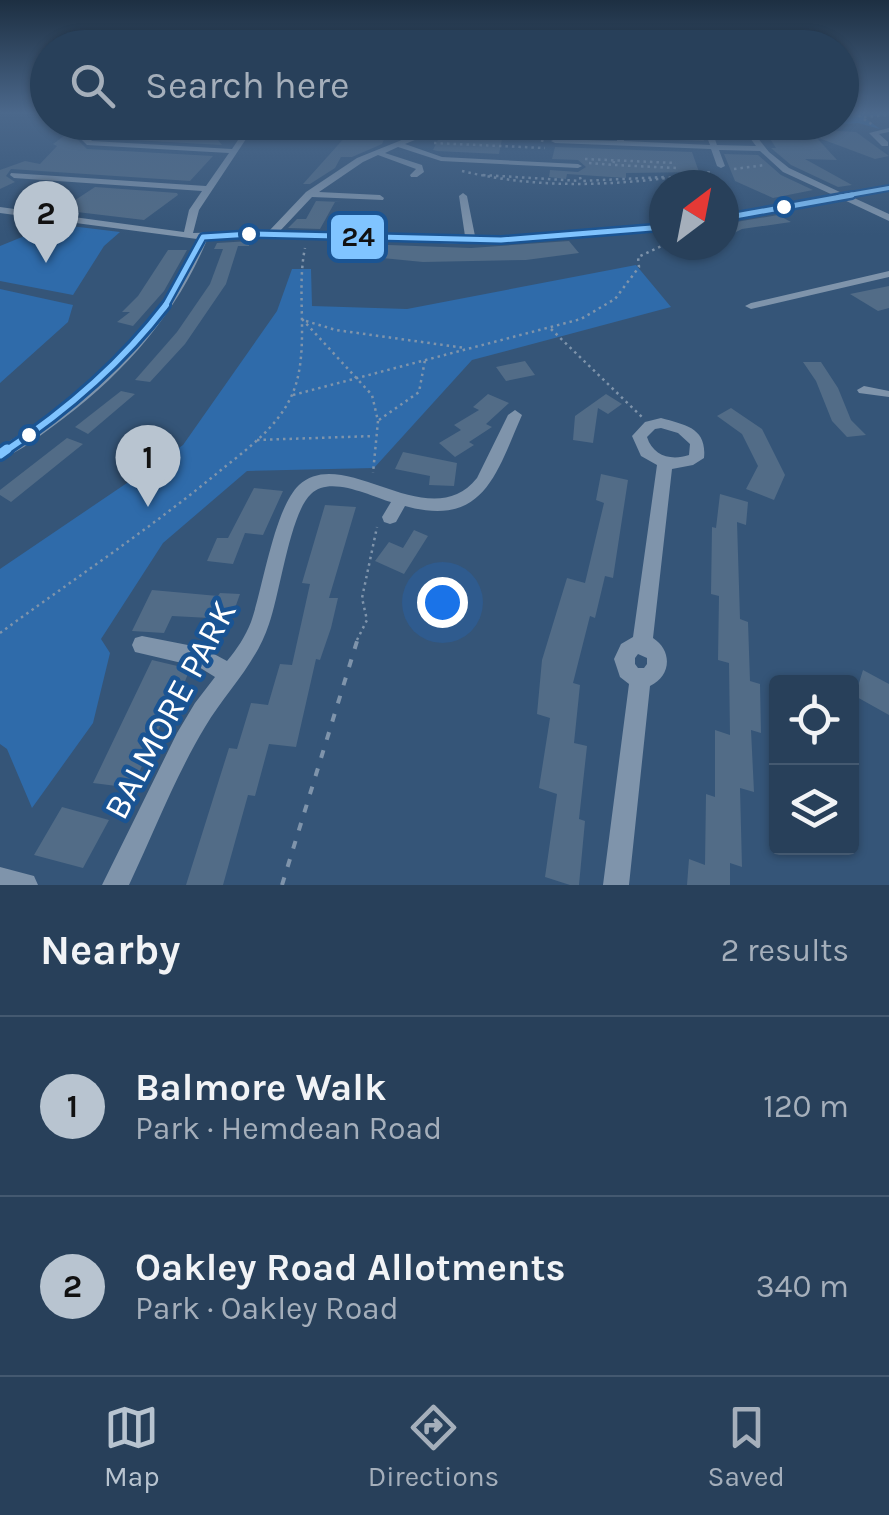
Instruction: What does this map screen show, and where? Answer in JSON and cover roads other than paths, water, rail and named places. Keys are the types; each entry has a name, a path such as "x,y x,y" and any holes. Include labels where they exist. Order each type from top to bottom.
{"street":[{"path":"0,454 75,402 124,356 174,297 192,269 194,210 232,153"},
{"path":"271,235 283,216 310,194 349,166 376,153"},
{"path":"378,153 419,167 421,170 414,175"},
{"path":"424,153 476,167 580,162"},
{"path":"717,153 721,166"},
{"path":"767,153 786,170 889,218"},
{"path":"21,174 208,189"},
{"path":"739,215 889,188"},
{"path":"310,194 380,198"},
{"path":"463,196 471,240"},
{"path":"0,210 196,236 471,240 649,229"},
{"path":"751,306 889,274"},
{"path":"864,390 888,394"},
{"name":"BALMORE PARK","path":"115,885 196,721 253,640 293,513 304,490 314,484 329,483 370,488 436,507 456,505 480,488 515,415"},
{"path":"672,424 698,442 696,458 665,462 654,458 640,444 643,430 650,425 672,424"},
{"path":"616,885 640,677 652,676 658,668 653,652 642,646 665,462"},
{"path":"384,518 401,499"},
{"path":"142,645 203,658 228,673"},
{"path":"0,880 25,885"}],"place":[{"name":"Oakley Road Allotments","path":"46,263"},
{"name":"Balmore Walk","path":"148,507"}]}
